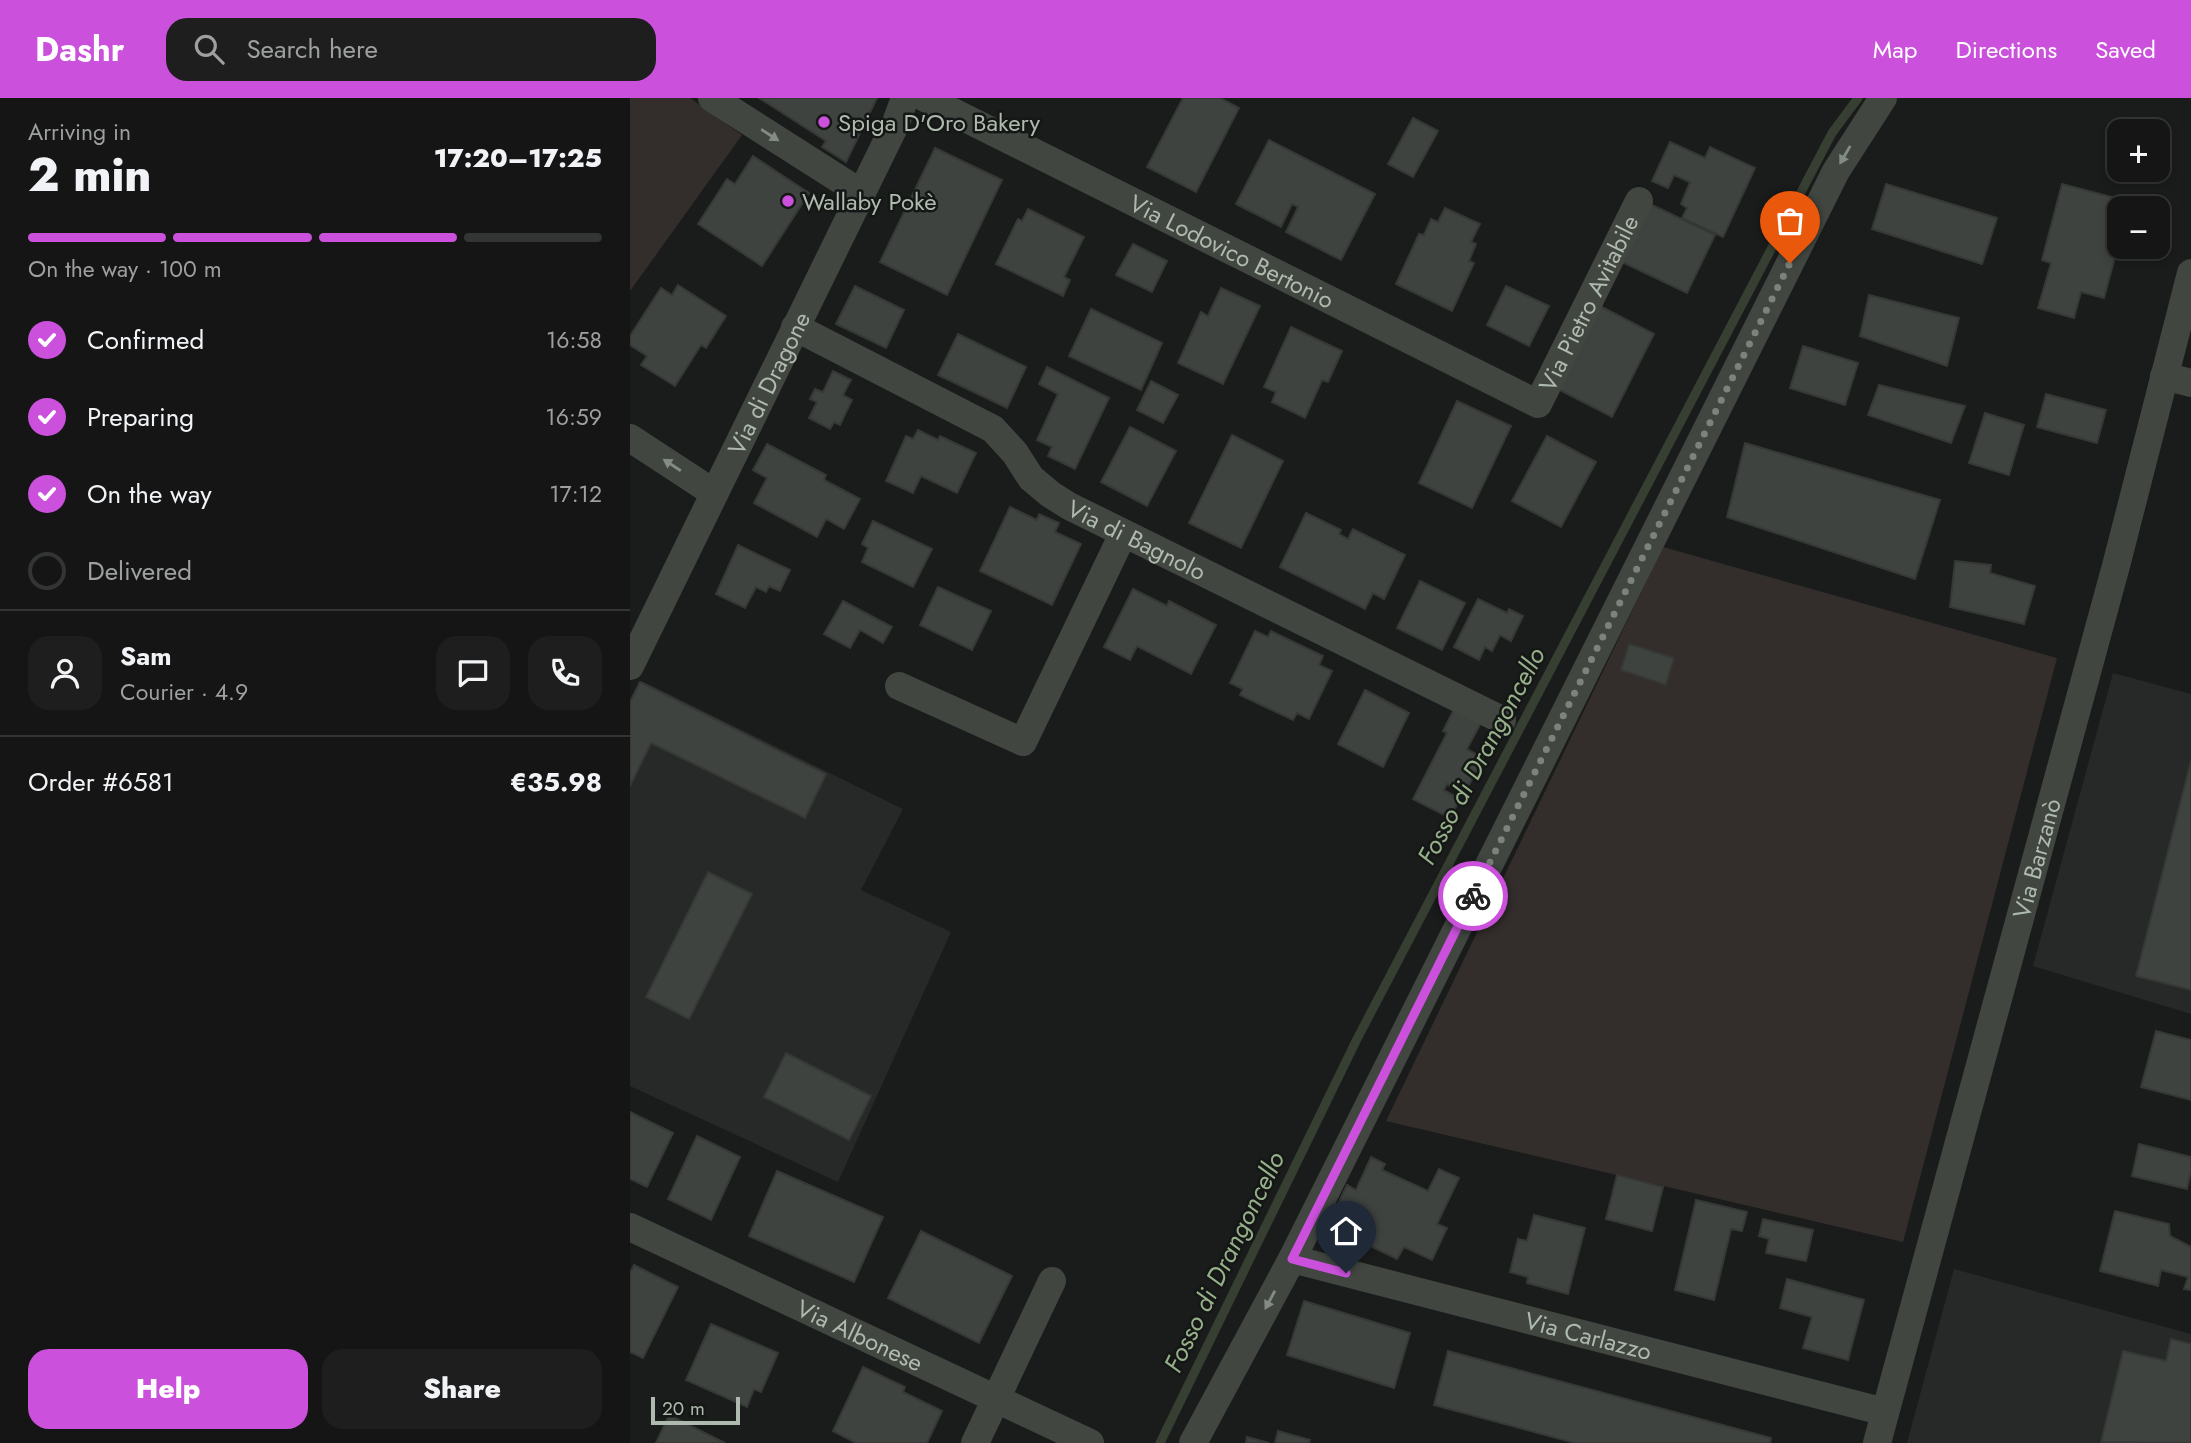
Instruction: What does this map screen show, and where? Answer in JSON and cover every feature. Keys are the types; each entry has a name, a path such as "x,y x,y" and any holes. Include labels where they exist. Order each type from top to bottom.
{"street":[{"path":"712,98 861,193"},
{"name":"Via di Dragone","path":"630,666 895,125 905,98"},
{"name":"Via Lodovico Bertonio","path":"925,98 1538,404"},
{"path":"1193,1443 1292,1259 1836,171 1883,98"},
{"name":"Via Pietro Avitabile","path":"1538,404 1640,201"},
{"name":"Via Barzanò","path":"1877,1443 2116,562 2178,380 2191,273"},
{"name":"Via di Bagnolo","path":"795,327 993,429 1015,453 1031,478 1050,494 1123,534 1502,720"},
{"path":"630,438 714,492"},
{"path":"899,686 1023,742 1123,534"},
{"name":"Via Albonese","path":"630,1227 1090,1443"},
{"name":"Via Carlazzo","path":"1292,1259 1885,1412"},
{"path":"975,1443 1052,1281"}],"shaded area":[{"path":"630,98 690,98 742,135 630,291"},
{"path":"1663,547 2057,658 1903,1242 1386,1121"},
{"path":"2113,673 2191,694 2191,1014 2033,966"},
{"path":"646,683 903,809 861,890 951,932 838,1182 630,1086 630,717"},
{"path":"1954,1269 2191,1334 2191,1443 1907,1443"}],"building":[{"path":"759,98 877,98 846,162 822,147 826,141"},
{"path":"1183,98 1220,98 1239,108 1196,192 1147,167"},
{"path":"1413,118 1438,131 1413,177 1388,164"},
{"path":"1269,140 1375,194 1341,260 1286,232 1298,207 1292,204 1281,227 1236,204"},
{"path":"1670,142 1705,158 1710,147 1755,168 1723,237 1682,218 1687,208 1681,204 1690,182 1674,175 1668,188 1652,181"},
{"path":"935,148 1002,180 947,295 880,262"},
{"path":"753,156 809,193 762,266 698,224 727,179 735,184"},
{"path":"1886,184 1997,218 1982,264 1872,229"},
{"path":"2062,184 2108,196 2107,259 2114,259 2104,298 2081,292 2074,318 2038,308 2051,263 2042,260"},
{"path":"1650,204 1715,235 1687,293 1622,262"},
{"path":"1445,208 1480,224 1471,242 1476,244 1469,261 1474,263 1452,311 1396,284 1419,234 1424,235 1431,219 1438,222"},
{"path":"1028,209 1084,237 1064,277 1070,280 1063,296 996,264 1018,219 1022,221"},
{"path":"1133,244 1167,261 1152,292 1116,275"},
{"path":"678,285 726,316 706,348 701,345 675,386 641,365 647,356 630,345 630,336 661,288 672,295"},
{"path":"855,286 904,310 886,348 836,324"},
{"path":"1506,286 1549,306 1529,346 1487,325"},
{"path":"1221,288 1260,306 1223,384 1178,363 1201,312 1208,316"},
{"path":"1869,295 1959,318 1947,366 1860,336"},
{"path":"1598,305 1654,334 1612,417 1556,388"},
{"path":"1091,309 1162,343 1141,390 1069,356"},
{"path":"1291,327 1342,351 1328,382 1322,380 1305,418 1272,402 1276,392 1264,387"},
{"path":"958,334 1026,367 1007,408 938,375"},
{"path":"1803,346 1858,363 1845,405 1790,388"},
{"path":"1047,367 1109,398 1075,469 1048,456 1052,447 1037,440 1058,394 1039,384"},
{"path":"833,371 851,380 843,395 852,400 840,425 834,422 830,429 809,418 817,402 810,399 815,389 823,392"},
{"path":"1151,381 1178,395 1163,423 1137,410"},
{"path":"1879,385 1965,406 1951,443 1868,415"},
{"path":"2046,394 2106,410 2097,443 2037,427"},
{"path":"1457,401 1511,426 1472,508 1419,483"},
{"path":"1985,413 2024,425 2009,475 1969,463"},
{"path":"1130,427 1176,451 1147,506 1101,482"},
{"path":"918,430 938,440 940,436 976,453 957,493 921,476 913,493 886,481 906,436 913,439"},
{"path":"1232,435 1283,461 1241,548 1189,523"},
{"path":"1547,436 1596,462 1561,527 1512,501"},
{"path":"1745,443 1940,500 1915,579 1727,517"},
{"path":"767,444 826,475 824,480 860,499 844,529 826,519 817,537 754,503 767,478 753,470"},
{"path":"1010,507 1037,520 1039,514 1059,523 1055,532 1081,544 1052,605 980,571"},
{"path":"1306,513 1341,530 1339,534 1348,539 1353,529 1405,555 1384,599 1373,593 1365,609 1280,567"},
{"path":"873,521 932,549 913,587 862,562 868,548 862,544"},
{"path":"738,545 790,570 780,591 769,586 766,592 756,587 745,608 716,594"},
{"path":"1955,561 1991,565 1990,573 2035,586 2024,624 1950,607"},
{"path":"1420,581 1465,603 1442,650 1397,628"},
{"path":"938,587 991,611 972,650 920,625"},
{"path":"1133,589 1167,606 1169,601 1216,625 1191,674 1137,646 1130,660 1104,647"},
{"path":"1478,599 1507,613 1509,609 1523,616 1511,641 1500,635 1492,651 1485,647 1479,660 1454,647"},
{"path":"843,601 892,627 883,643 860,630 850,648 824,634"},
{"path":"1255,631 1268,637 1271,631 1323,656 1319,665 1332,671 1309,719 1297,713 1293,720 1240,695 1243,689 1230,683"},
{"path":"1629,644 1674,658 1666,685 1621,670"},
{"path":"640,682 826,774 805,818 651,743 630,786 630,702"},
{"path":"1365,690 1409,713 1383,767 1338,744"},
{"path":"1455,707 1482,721 1467,749 1483,758 1465,793 1447,784 1444,790 1460,799 1450,818 1413,799 1447,733 1443,731"},
{"path":"2191,761 2191,990 2136,976"},
{"path":"708,872 752,894 689,1019 646,997"},
{"path":"2156,1031 2191,1040 2191,1100 2141,1087"},
{"path":"786,1053 871,1096 849,1140 764,1097"},
{"path":"630,1112 673,1133 647,1187 630,1179"},
{"path":"697,1136 740,1157 711,1220 668,1199"},
{"path":"2139,1144 2191,1157 2187,1189 2132,1176"},
{"path":"1371,1157 1385,1164 1382,1170 1428,1191 1439,1169 1459,1178 1437,1224 1447,1228 1432,1260 1404,1247 1397,1259 1360,1241 1363,1234 1349,1227 1351,1223 1339,1218 1342,1211 1336,1208 1347,1185 1356,1190"},
{"path":"777,1171 883,1217 854,1282 749,1236"},
{"path":"1617,1175 1663,1187 1652,1231 1606,1219"},
{"path":"1696,1200 1747,1212 1742,1231 1731,1229 1714,1300 1675,1290"},
{"path":"2115,1211 2169,1224 2170,1236 2191,1247 2191,1290 2184,1289 2188,1277 2161,1270 2158,1286 2100,1271"},
{"path":"1534,1215 1585,1228 1568,1294 1527,1283 1528,1277 1510,1272 1518,1239 1527,1241"},
{"path":"1763,1219 1813,1230 1806,1261 1766,1253 1769,1239 1759,1236"},
{"path":"921,1231 1012,1276 979,1343 888,1298"},
{"path":"634,1265 678,1287 643,1358 630,1352 630,1273"},
{"path":"1787,1279 1864,1300 1848,1360 1803,1348 1812,1317 1780,1308"},
{"path":"1304,1301 1410,1333 1394,1388 1287,1355"},
{"path":"711,1324 778,1353 761,1392 754,1389 747,1407 686,1380"},
{"path":"2171,1339 2191,1344 2191,1443 2101,1442 2123,1351 2166,1361"},
{"path":"1448,1351 1771,1438 1770,1443 1575,1443 1434,1405"},
{"path":"863,1367 905,1387 903,1392 942,1411 927,1443 856,1443 833,1431"},
{"path":"669,1415 725,1443 656,1443"},
{"path":"1278,1431 1310,1440 1309,1443 1275,1443"},
{"path":"1247,1437 1269,1443 1246,1443"}],"waterway":[{"name":"Fosso di Drangoncello","path":"1160,1443 1357,1039 1832,133 1858,98"}],"way so far":[{"path":"1473,896 1790,263"}],"place":[{"name":"Spiga D'Oro Bakery","path":"824,122"},
{"name":"Wallaby Pokè","path":"788,201"}],"route":[{"path":"1346,1273 1292,1259 1473,896"}]}
